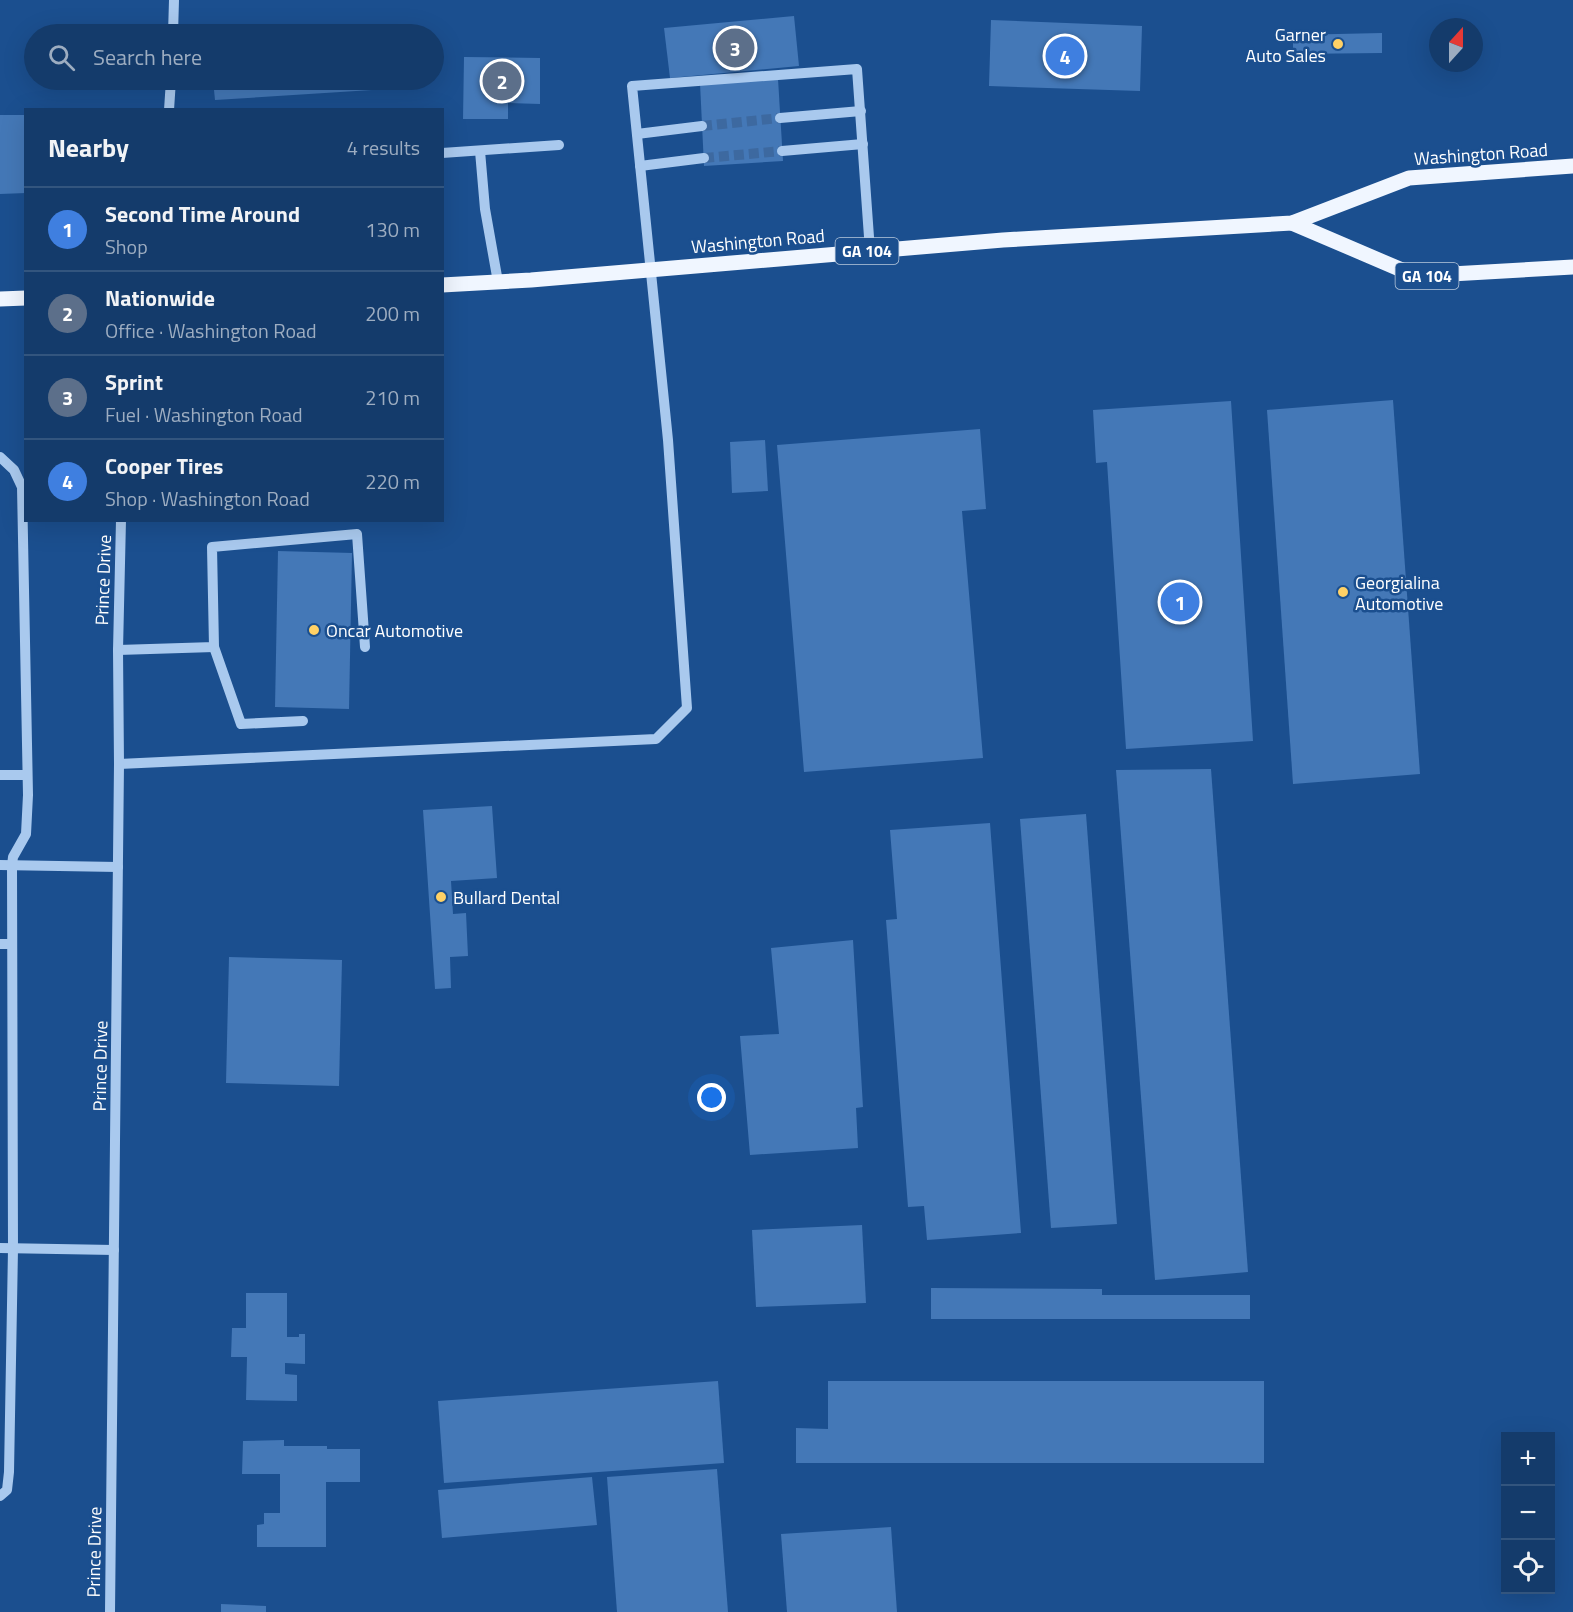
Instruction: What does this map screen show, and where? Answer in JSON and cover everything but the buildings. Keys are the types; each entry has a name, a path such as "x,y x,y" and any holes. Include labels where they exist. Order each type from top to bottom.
{"main road":[{"name":"Washington Road","path":"444,285 1003,240 1292,223 1409,178 1573,166"},
{"name":"Washington Road","path":"1292,223 1416,276 1573,267"},
{"path":"0,299 24,298"}],"street":[{"path":"173,24 174,0"},
{"path":"120,764 656,740 687,708 668,440 632,86 857,69 870,251"},
{"path":"170,108 171,90"},
{"path":"780,118 861,111"},
{"path":"637,134 702,126"},
{"path":"782,151 863,144"},
{"path":"444,153 559,145"},
{"path":"480,150 485,209 498,282"},
{"path":"640,166 704,158"},
{"path":"0,457 14,470 22,487 27,775 26,834 13,857 12,865 13,1249 9,1472 7,1490 0,1496"},
{"name":"Prince Drive","path":"110,1612 120,764 118,650 122,522"},
{"path":"303,721 241,724 214,647 212,547 357,534 365,647"},
{"path":"118,650 214,647"},
{"path":"0,775 27,775"},
{"path":"0,865 118,867"},
{"path":"0,944 12,944"},
{"path":"0,1248 114,1251"}],"tunnel":[{"path":"702,126 780,118"},
{"path":"704,158 782,151"}],"place":[{"name":"Garner Auto Sales","path":"1338,44"},
{"name":"Sprint","path":"735,48"},
{"name":"Cooper Tires","path":"1065,56"},
{"name":"Nationwide","path":"502,81"},
{"name":"Georgialina Automotive","path":"1343,592"},
{"name":"Second Time Around","path":"1180,602"},
{"name":"Oncar Automotive","path":"314,630"},
{"name":"Bullard Dental","path":"441,897"}]}
